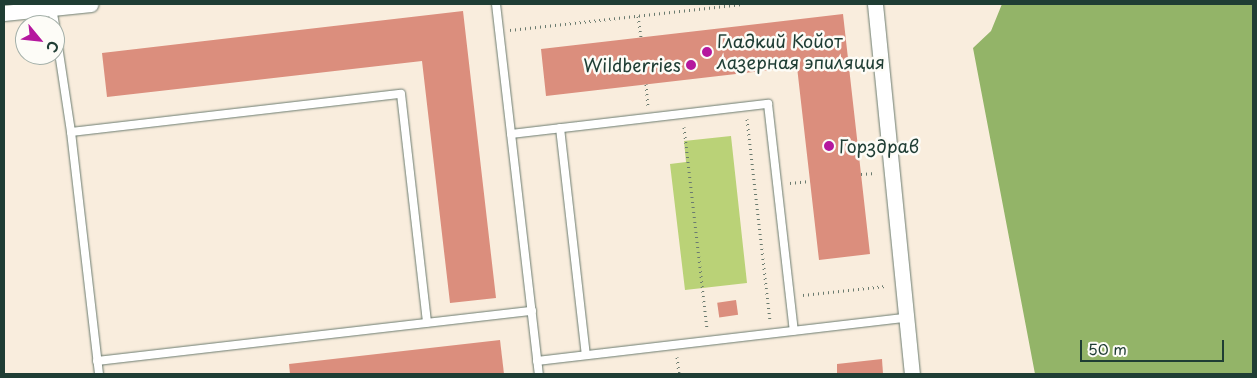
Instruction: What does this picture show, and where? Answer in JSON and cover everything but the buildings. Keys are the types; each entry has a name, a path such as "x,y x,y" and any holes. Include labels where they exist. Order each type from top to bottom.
{"street":[{"path":"4,14 91,4"},
{"path":"875,4 912,374"}],"lane":[{"path":"496,4 539,374"},
{"path":"52,8 53,15"},
{"path":"61,65 71,132 99,374"},
{"path":"71,132 401,94 427,323"},
{"path":"511,134 768,104 794,331"},
{"path":"560,128 586,355"},
{"path":"97,361 532,311"},
{"path":"537,361 905,318"}],"path":[{"path":"500,32 740,4"},
{"path":"638,16 641,38"},
{"path":"646,84 650,117"},
{"path":"746,106 772,334"},
{"path":"682,114 709,341"},
{"path":"777,184 810,180"},
{"path":"790,297 902,284"}],"green space":[{"path":"1002,4 1253,4 1253,374 1035,374 973,48 991,31"},
{"path":"731,136 747,283 685,290 670,164 686,162 684,141"}],"place":[{"name":"Гладкий Койот лазерная эпиляция","path":"707,52"},
{"name":"Wildberries","path":"691,65"},
{"name":"Горздрав","path":"829,146"}]}
